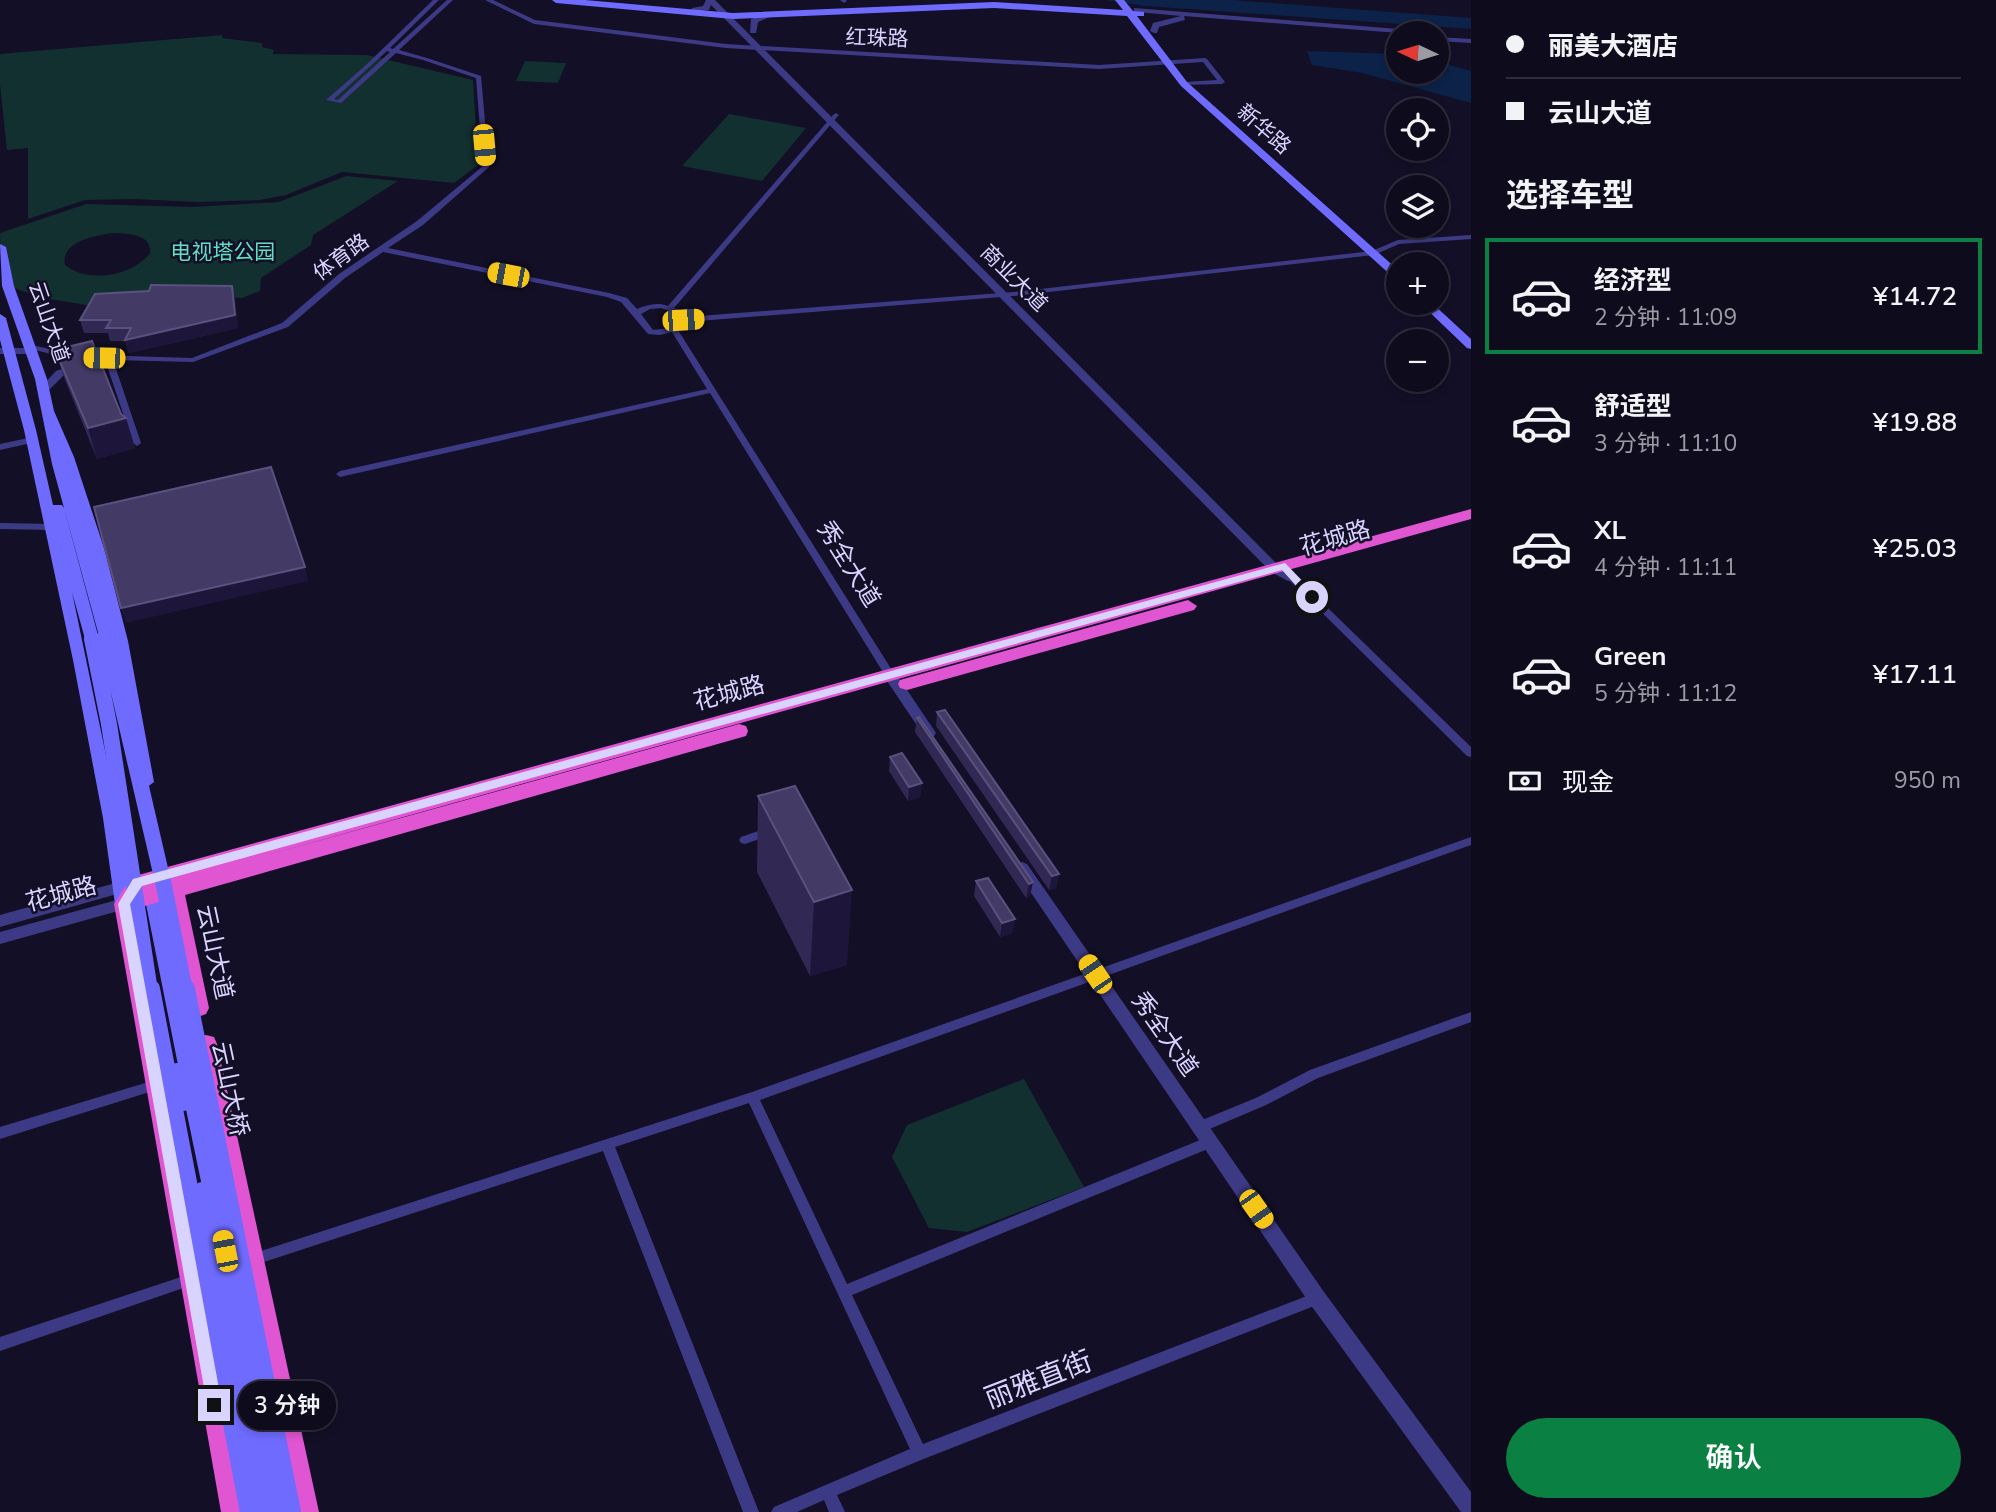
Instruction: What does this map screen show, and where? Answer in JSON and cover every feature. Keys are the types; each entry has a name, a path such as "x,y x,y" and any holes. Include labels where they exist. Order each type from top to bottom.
{"highway":[{"name":"花城路","path":"145,889 1284,571 1471,514"},
{"name":"花城路","path":"1284,571 1471,527"},
{"name":"云山大道","path":"145,889 138,986 235,1512"},
{"name":"云山大道","path":"145,889 253,1260 305,1512"}],"main road":[{"path":"556,0 771,15 932,3"},
{"path":"599,0 728,11 932,3 1129,7"},
{"name":"新华路","path":"1129,7 1154,31 1170,62"},
{"name":"新华路","path":"1129,7 1189,84 1386,262"},
{"name":"云山大道","path":"0,247 8,286 30,346 49,413 99,638"},
{"name":"新华路","path":"1376,251 1386,258"},
{"path":"1449,313 1471,334"},
{"path":"1439,315 1471,345"},
{"name":"云山大道","path":"0,318 4,347 99,638"},
{"name":"云山大道","path":"49,413 80,487 114,612 139,736 145,889"},
{"name":"云山大道","path":"32,435 111,818 145,889"},
{"path":"99,638 109,724 155,1021 250,1512"},
{"name":"云山大桥","path":"99,638 164,886 291,1512"},
{"path":"145,889 182,1071 280,1512"},
{"path":"138,986 159,1012 182,1071 263,1512"}],"street":[{"path":"436,0 386,50 329,100 339,103 450,0"},
{"name":"红珠路","path":"488,0 534,22 765,49 1099,67 1205,60 1222,82 1189,84"},
{"path":"695,10 708,6 711,0"},
{"name":"商业大道","path":"711,0 753,31 765,49"},
{"path":"1129,7 1185,18 1386,34"},
{"path":"1129,7 1386,30"},
{"name":"商业大道","path":"728,11 1284,571 1471,753"},
{"path":"753,31 752,23 771,15"},
{"path":"1154,31 1156,25 1185,18"},
{"path":"1449,37 1471,39"},
{"name":"体育路","path":"30,346 56,354 193,360 285,325 342,276 420,223 486,167 479,77 386,50"},
{"path":"670,308 834,118"},
{"path":"381,249 608,295 624,300 651,332 674,329 683,320 1009,295 1376,251 1398,242 1471,237"},
{"path":"636,313 648,307 670,308 680,313 683,320"},
{"name":"秀全大道","path":"674,329 893,681 936,744"},
{"path":"4,347 30,346"},
{"path":"43,390 60,373 106,358 137,443"},
{"path":"340,474 712,390"},
{"path":"0,447 32,435"},
{"path":"0,526 51,527"},
{"path":"745,840 778,829"},
{"path":"0,1344 752,1097 1471,841"},
{"name":"秀全大道","path":"1016,859 1317,1298 1471,1509"},
{"name":"花城路","path":"0,921 145,889"},
{"name":"花城路","path":"0,937 145,889"},
{"path":"1200,1127 1262,1101 1314,1074 1471,1017"},
{"path":"0,1133 155,1085"},
{"path":"752,1097 919,1454"},
{"path":"843,1292 1210,1142"},
{"path":"608,1146 751,1512"},
{"name":"丽雅直街","path":"779,1512 919,1454 1317,1298"},
{"path":"828,1491 837,1512"}],"green space":[{"path":"222,35 222,38 262,43 262,47 274,50 273,54 367,55 473,80 478,165 454,183 342,172 286,195 260,200 85,200 28,219 28,148 7,150 0,84 0,54"},
{"path":"525,61 566,63 558,83 516,81"},
{"path":"729,114 806,128 762,181 682,166"},
{"name":"电视塔公园","path":"346,176 398,181 313,235 311,245 261,278 260,291 242,298 144,293 92,306 44,298 8,286 1,260 0,233 86,204 193,207 279,202","holes":["114,233 138,236 147,242 150,253 133,267 110,275 86,274 65,265 68,250 74,245 98,235"]},
{"path":"1024,1079 1084,1187 967,1232 929,1228 892,1157 907,1125"}],"water":[{"path":"1105,0 1232,0 1471,18 1471,29 1449,27 1449,21 1386,23 1145,6"},
{"path":"1307,51 1386,54 1386,80 1362,73 1312,65"},
{"path":"1449,65 1471,71 1471,103 1402,84 1449,84"}],"building":[{"path":"151,285 232,286 235,315 125,340 131,328 106,328 111,320 80,320 95,294 149,291"},
{"path":"92,341 121,414 126,418 88,428 55,350"},
{"path":"271,467 305,567 121,608 94,507"},
{"path":"945,710 1059,874 1052,876 937,712"},
{"path":"919,717 1033,882 1029,884 917,718"},
{"path":"902,753 922,783 909,787 890,757"},
{"path":"795,786 852,890 814,902 758,796"},
{"path":"988,878 1015,919 1002,923 976,881"}],"route":[{"path":"214,1405 124,904 138,883 1285,566 1292,578 1312,597"}]}
